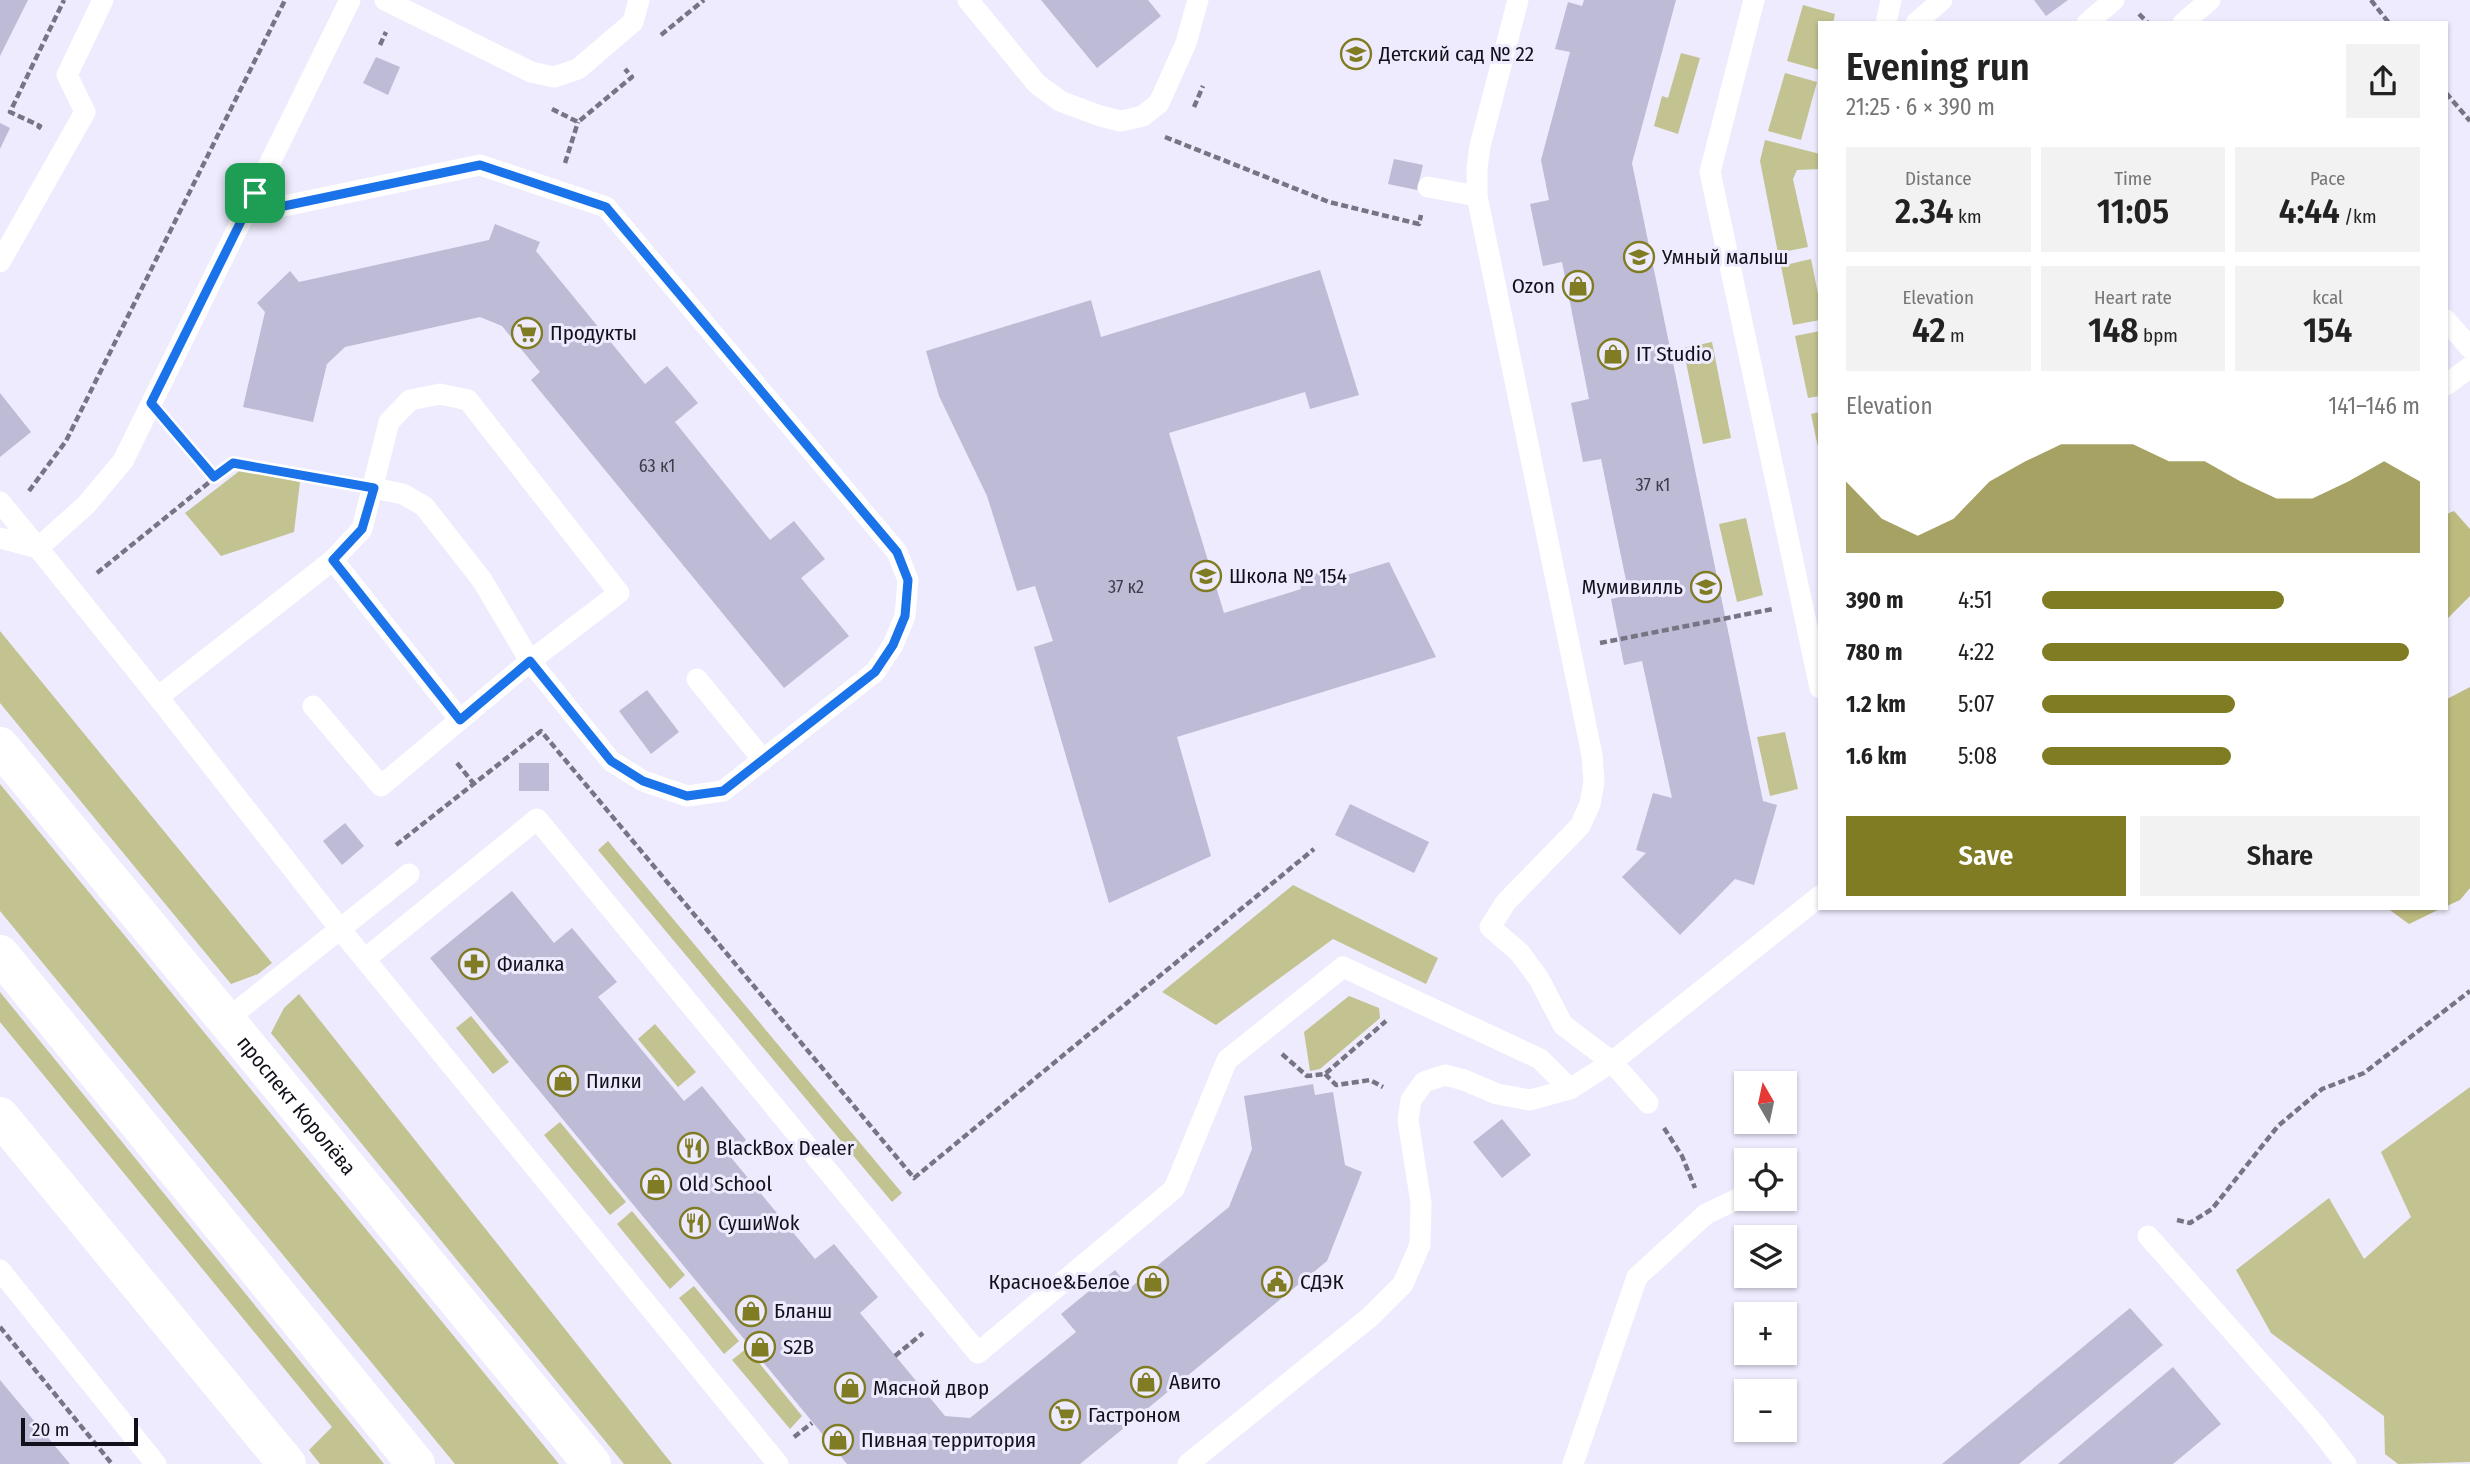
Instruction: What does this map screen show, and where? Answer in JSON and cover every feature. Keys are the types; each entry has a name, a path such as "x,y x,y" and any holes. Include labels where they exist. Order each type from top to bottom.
{"street":[{"name":"проспект Королёва","path":"0,746 592,1464"},
{"path":"0,954 415,1464"},
{"path":"0,1116 287,1464"}],"lane":[{"path":"0,262 85,112 68,75 103,0"},
{"path":"38,548 86,505 123,461 349,0"},
{"path":"386,0 531,72 554,77 578,69 634,22 639,0"},
{"path":"968,0 1037,84 1060,100 1100,116 1121,121 1143,116 1159,103 1186,43 1198,0"},
{"path":"1518,0 1480,146 1476,196 1592,755 1594,782 1590,804 1580,826 1506,902 1490,927 1520,953 1563,1025 1612,1062 1648,1104"},
{"path":"1754,0 1710,172 1802,604 1816,645 1818,666"},
{"path":"1886,21 1891,0"},
{"path":"1918,21 1942,0"},
{"path":"2089,21 2114,0"},
{"path":"255,193 284,206 480,165 606,207 897,552 908,580 905,616 893,645 875,672 723,791 687,796 643,781 611,761 530,661 482,580 424,506 402,494 374,488"},
{"path":"1428,187 1476,196"},
{"path":"2448,322 2467,339"},
{"path":"2448,384 2470,367"},
{"path":"158,697 333,560 362,529 389,422 410,400 440,394 468,400 619,593 530,661 381,786 313,706"},
{"path":"6,508 340,929 778,1464"},
{"path":"0,538 38,548"},
{"path":"333,560 460,720"},
{"path":"697,678 763,760"},
{"path":"365,959 537,819 978,1353 1174,1189 1227,1060 1343,967 1540,1059 1570,1089"},
{"path":"226,1020 409,874"},
{"path":"1188,1464 1370,1317 1403,1284 1420,1245 1421,1203 1408,1120 1411,1100 1424,1083 1445,1075 1497,1094 1530,1100 1570,1089 1612,1062 1818,898"},
{"path":"1573,1464 1637,1277 1706,1214 1734,1201"},
{"path":"2148,1236 2314,1423 2346,1464"},
{"path":"0,1270 156,1464"}],"path":[{"path":"34,138 40,126 10,112 64,0"},
{"path":"6,508 66,441 285,0"},
{"path":"2371,0 2387,21"},
{"path":"2448,95 2470,121"},
{"path":"556,190 578,122"},
{"path":"1155,138 1172,139 1329,202 1419,224 1428,187"},
{"path":"151,403 214,477"},
{"path":"73,592 233,463 374,488"},
{"path":"1569,649 1802,604"},
{"path":"446,806 541,731 914,1178 1314,849"},
{"path":"2148,1236 2158,1216 2190,1223 2212,1209 2278,1126 2322,1089 2364,1073 2470,991"},
{"path":"1259,1034 1307,1076 1325,1074 1394,1014"},
{"path":"1325,1074 1336,1085 1370,1080"},
{"path":"1648,1104 1682,1156 1706,1214"},
{"path":"0,1327 112,1464"}],"shaded area":[{"path":"1803,5 1835,14 1833,21 1818,21 1818,70 1787,61"},
{"path":"1681,53 1700,58 1678,134 1654,126 1662,96 1668,98"},
{"path":"1785,73 1817,82 1801,140 1768,131"},
{"path":"1765,140 1818,153 1818,169 1797,170 1793,179 1808,247 1778,253 1760,161"},
{"path":"1811,259 1818,294 1818,320 1793,325 1781,266"},
{"path":"1818,331 1818,396 1808,398 1795,336"},
{"path":"1712,342 1731,438 1703,444 1683,348"},
{"path":"1818,412 1818,447 1811,414"},
{"path":"242,469 300,482 294,532 221,556 185,513"},
{"path":"2454,511 2470,529 2470,596 2448,618 2448,514"},
{"path":"1746,518 1763,595 1737,602 1719,524"},
{"path":"0,631 272,963 258,974 231,984 0,703"},
{"path":"2470,687 2470,888 2460,900 2448,906 2448,698"},
{"path":"1785,732 1798,789 1770,796 1757,737"},
{"path":"0,784 559,1464 455,1464 0,911"},
{"path":"608,841 902,1193 892,1202 598,850"},
{"path":"1293,885 1438,958 1426,984 1333,939 1216,1025 1162,992"},
{"path":"2390,910 2438,910 2409,924"},
{"path":"0,992 384,1464 320,1464 309,1450 332,1427 0,1022"},
{"path":"299,994 672,1464 624,1464 271,1033 284,1008"},
{"path":"1349,996 1379,1008 1380,1018 1320,1069 1310,1071 1304,1032"},
{"path":"471,1016 509,1062 493,1074 456,1028"},
{"path":"655,1024 696,1072 678,1087 638,1039"},
{"path":"2470,1087 2470,1462 2398,1464 2385,1454 2384,1416 2271,1333 2236,1270 2329,1198 2364,1259 2411,1217 2381,1152"},
{"path":"560,1122 626,1202 610,1215 544,1135"},
{"path":"632,1211 685,1275 670,1289 617,1224"},
{"path":"694,1286 739,1341 724,1354 679,1298"},
{"path":"747,1348 802,1416 790,1429 732,1360"}],"building":[{"path":"0,0 28,0 0,56"},
{"path":"1041,0 1148,0 1161,16 1097,68"},
{"path":"1584,0 1676,0 1632,163 1763,801 1777,805 1754,885 1735,879 1680,935 1622,877 1646,853 1636,850 1653,793 1672,798 1642,661 1624,665 1611,599 1629,595 1601,459 1583,462 1571,403 1589,399 1562,262 1543,266 1530,204 1549,200 1541,160 1570,52 1555,49 1568,2 1582,6"},
{"path":"2034,0 2068,0 2046,16"},
{"path":"376,57 400,67 388,95 363,83"},
{"path":"0,123 10,128 0,149"},
{"path":"1394,159 1423,165 1417,190 1388,184"},
{"path":"495,224 540,242 536,251 645,384 667,366 698,403 675,422 770,540 794,521 825,559 801,578 849,636 784,688 531,380 540,372 502,326 480,317 345,347 327,364 313,422 243,407 265,312 257,303 290,271 299,282 489,240"},
{"path":"1320,270 1359,395 1310,409 1305,392 1169,433 1224,613 1301,589 1298,579 1323,571 1327,581 1389,562 1436,657 1177,737 1211,856 1109,903 1034,647 1053,641 1035,586 1017,591 987,496 939,396 926,351 1091,300 1101,337"},
{"path":"0,393 31,432 0,457"},
{"path":"647,690 679,732 651,754 619,711"},
{"path":"519,763 549,763 549,791 519,791"},
{"path":"1350,804 1429,842 1414,873 1335,835"},
{"path":"345,823 364,846 342,865 323,841"},
{"path":"512,891 554,943 572,928 617,982 598,997 684,1101 702,1086 746,1140 729,1155 815,1259 834,1244 878,1297 860,1313 945,1416 970,1418 1076,1332 1061,1314 1115,1270 1130,1288 1229,1207 1252,1149 1244,1096 1313,1084 1315,1095 1333,1092 1345,1165 1362,1172 1327,1261 1080,1464 847,1464 430,958"},
{"path":"1502,1119 1531,1155 1502,1178 1473,1142"},
{"path":"2130,1308 2163,1345 2019,1464 1942,1464"},
{"path":"2173,1367 2221,1424 2173,1464 2058,1464"},
{"path":"0,1380 70,1464 0,1464"}],"place":[{"name":"Детский сад № 22","path":"1356,54"},
{"name":"Умный малыш","path":"1639,257"},
{"name":"Ozon","path":"1578,286"},
{"name":"Продукты","path":"527,333"},
{"name":"IT Studio","path":"1613,354"},
{"name":"Школа № 154","path":"1206,576"},
{"name":"Мумивилль","path":"1706,587"},
{"name":"Фиалка","path":"474,964"},
{"name":"Пилки","path":"563,1081"},
{"name":"BlackBox Dealer","path":"693,1148"},
{"name":"Old School","path":"656,1184"},
{"name":"СушиWok","path":"695,1223"},
{"name":"Красное&Белое","path":"1153,1282"},
{"name":"СДЭК","path":"1277,1282"},
{"name":"Бланш","path":"751,1311"},
{"name":"S2B","path":"760,1347"},
{"name":"Авито","path":"1146,1382"},
{"name":"Мясной двор","path":"850,1388"},
{"name":"Гастроном","path":"1065,1415"},
{"name":"Пивная территория","path":"838,1440"}],"route":[{"path":"480,165 606,207 897,552 908,580 905,616 893,645 875,672 723,791 687,796 643,781 611,761 530,661 460,720 333,560 362,529 374,488 233,463 214,477 151,403 255,193 284,206 480,165"}]}
